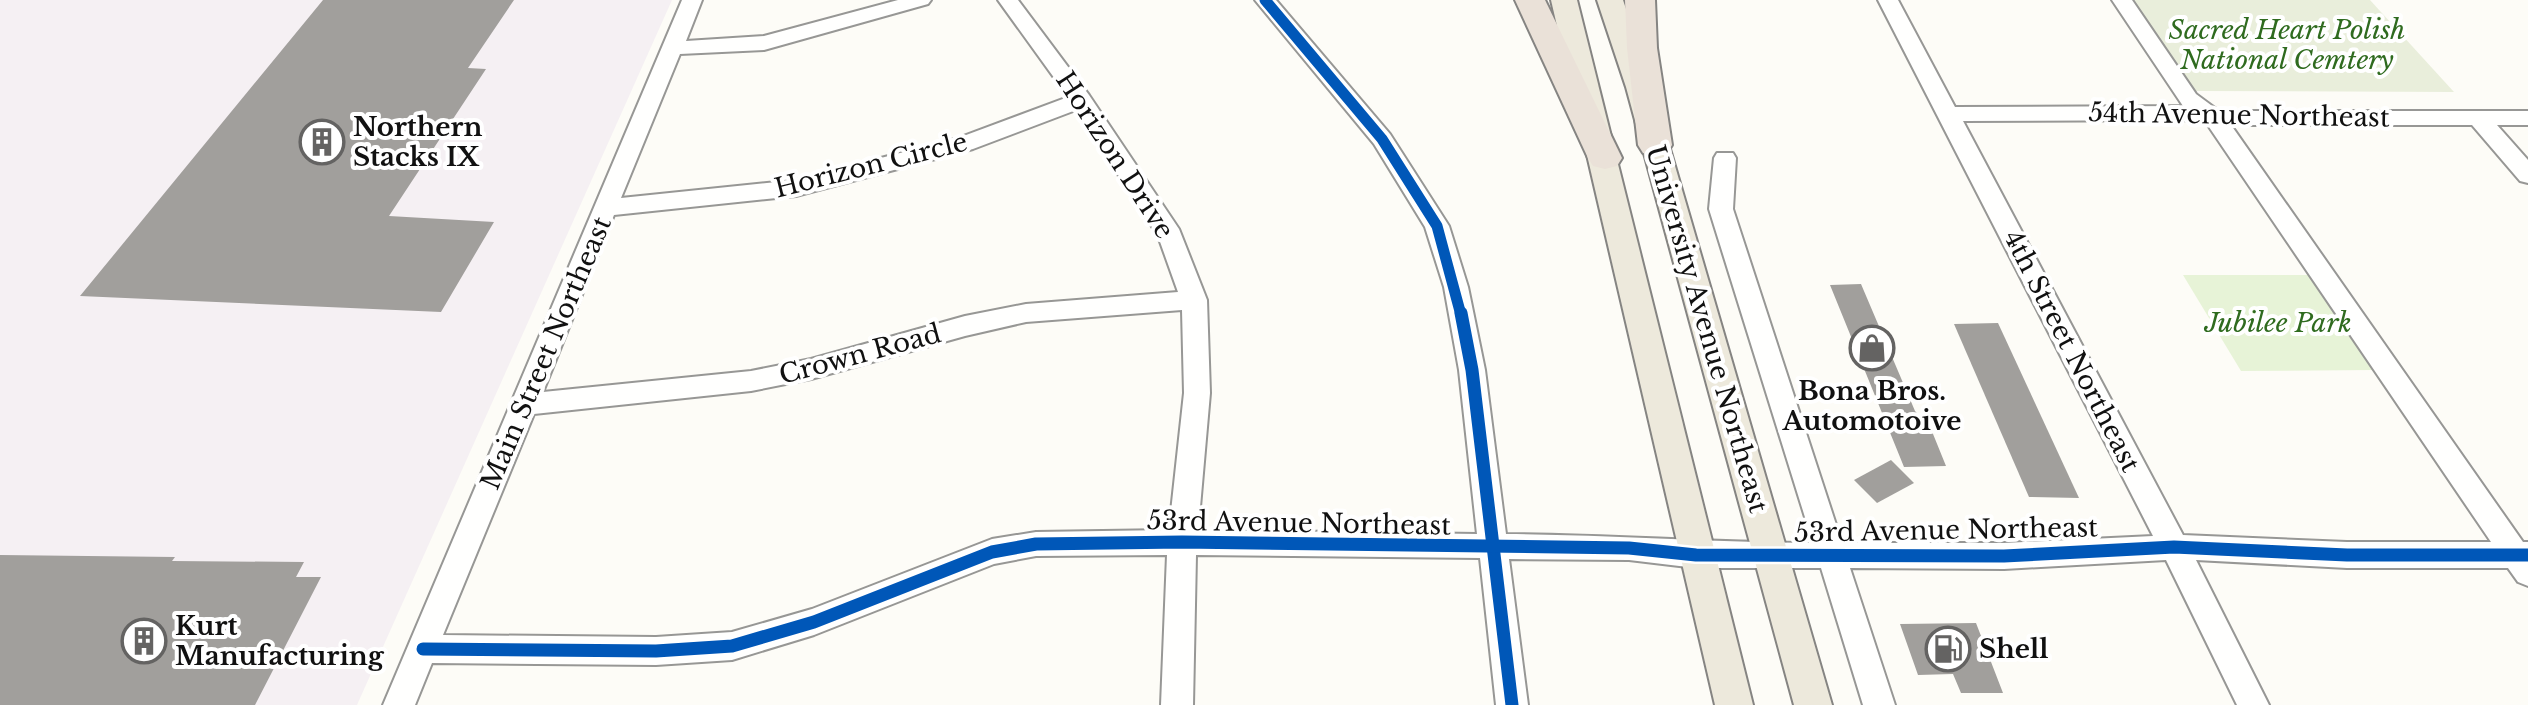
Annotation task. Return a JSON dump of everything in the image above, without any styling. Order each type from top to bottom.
[{"type":"highway","points":[[1530,0],[1605,158]]},
{"type":"highway","points":[[1640,0],[1640,32],[1655,145]]},
{"type":"main road","name":"University Avenue Northeast","points":[[1564,0],[1605,158],[1696,555],[1734,705]]},
{"type":"main road","name":"University Avenue Northeast","points":[[1610,0],[1655,145],[1813,705]]},
{"type":"street","name":"Main Street Northeast","points":[[399,705],[692,0]]},
{"type":"street","points":[[672,48],[764,43],[921,0]]},
{"type":"street","name":"Horizon Drive","points":[[1008,0],[1081,100],[1170,235],[1194,300],[1197,393],[1182,542],[1177,705]]},
{"type":"street","points":[[1265,0],[1382,139],[1437,226],[1456,287],[1472,370],[1512,705]]},
{"type":"street","name":"4th Street Northeast","points":[[1888,0],[2174,547],[2253,705]]},
{"type":"street","points":[[2122,0],[2188,99],[2214,118],[2524,561]]},
{"type":"street","name":"Horizon Circle","points":[[606,208],[796,188],[965,144],[1081,100]]},
{"type":"street","name":"54th Avenue Northeast","points":[[1949,114],[2185,113],[2214,118],[2528,118]]},
{"type":"street","points":[[2478,118],[2528,175]]},
{"type":"street","name":"University Avenue Northeast","points":[[1725,158],[1721,209],[1879,705]]},
{"type":"street","name":"Crown Road","points":[[525,404],[751,381],[811,369],[965,326],[1026,313],[1194,300]]},
{"type":"street","name":"53rd Avenue Northeast","points":[[423,649],[656,651],[732,646],[814,622],[992,552],[1036,544],[1182,542],[1629,548],[1696,555],[2004,556],[2174,547],[2524,561]]},
{"type":"shaded area","points":[[0,0],[672,0],[357,705],[0,705]]},
{"type":"green space","name":"Sacred Heart Polish National Cemtery","points":[[2132,0],[2370,0],[2454,92],[2195,91]]},
{"type":"green space","name":"Jubilee Park","points":[[2183,275],[2310,275],[2374,370],[2241,371]]},
{"type":"building","name":"Northern Stacks IX","points":[[323,0],[514,0],[468,68],[486,69],[389,216],[494,222],[441,312],[80,296]]},
{"type":"building","name":"Bona Bros. Automotoive","points":[[1861,284],[1915,411],[1931,429],[1946,466],[1904,467],[1830,285]]},
{"type":"building","points":[[1998,323],[2079,498],[2029,497],[1954,324]]},
{"type":"building","points":[[1891,460],[1914,483],[1877,503],[1854,480]]},
{"type":"building","name":"Kurt Manufacturing","points":[[0,555],[304,562],[296,577],[321,577],[255,705],[0,705]]},
{"type":"building","name":"Shell","points":[[1976,623],[2003,693],[1961,693],[1953,674],[1918,675],[1900,624]]},
{"type":"cycle path","points":[[1265,0],[1382,139],[1437,226],[1456,287],[1472,370],[1512,705]]},
{"type":"cycle path","points":[[423,649],[656,651],[732,646],[814,622],[992,552],[1036,544],[1182,542],[1629,548],[1696,555],[2004,556],[2174,547],[2347,555],[2528,555]]},
{"type":"place","name":"Northern Stacks IX","points":[[322,142]]},
{"type":"place","name":"Bona Bros. Automotoive","points":[[1872,348]]},
{"type":"place","name":"Kurt Manufacturing","points":[[144,641]]},
{"type":"place","name":"Shell","points":[[1948,649]]}]
